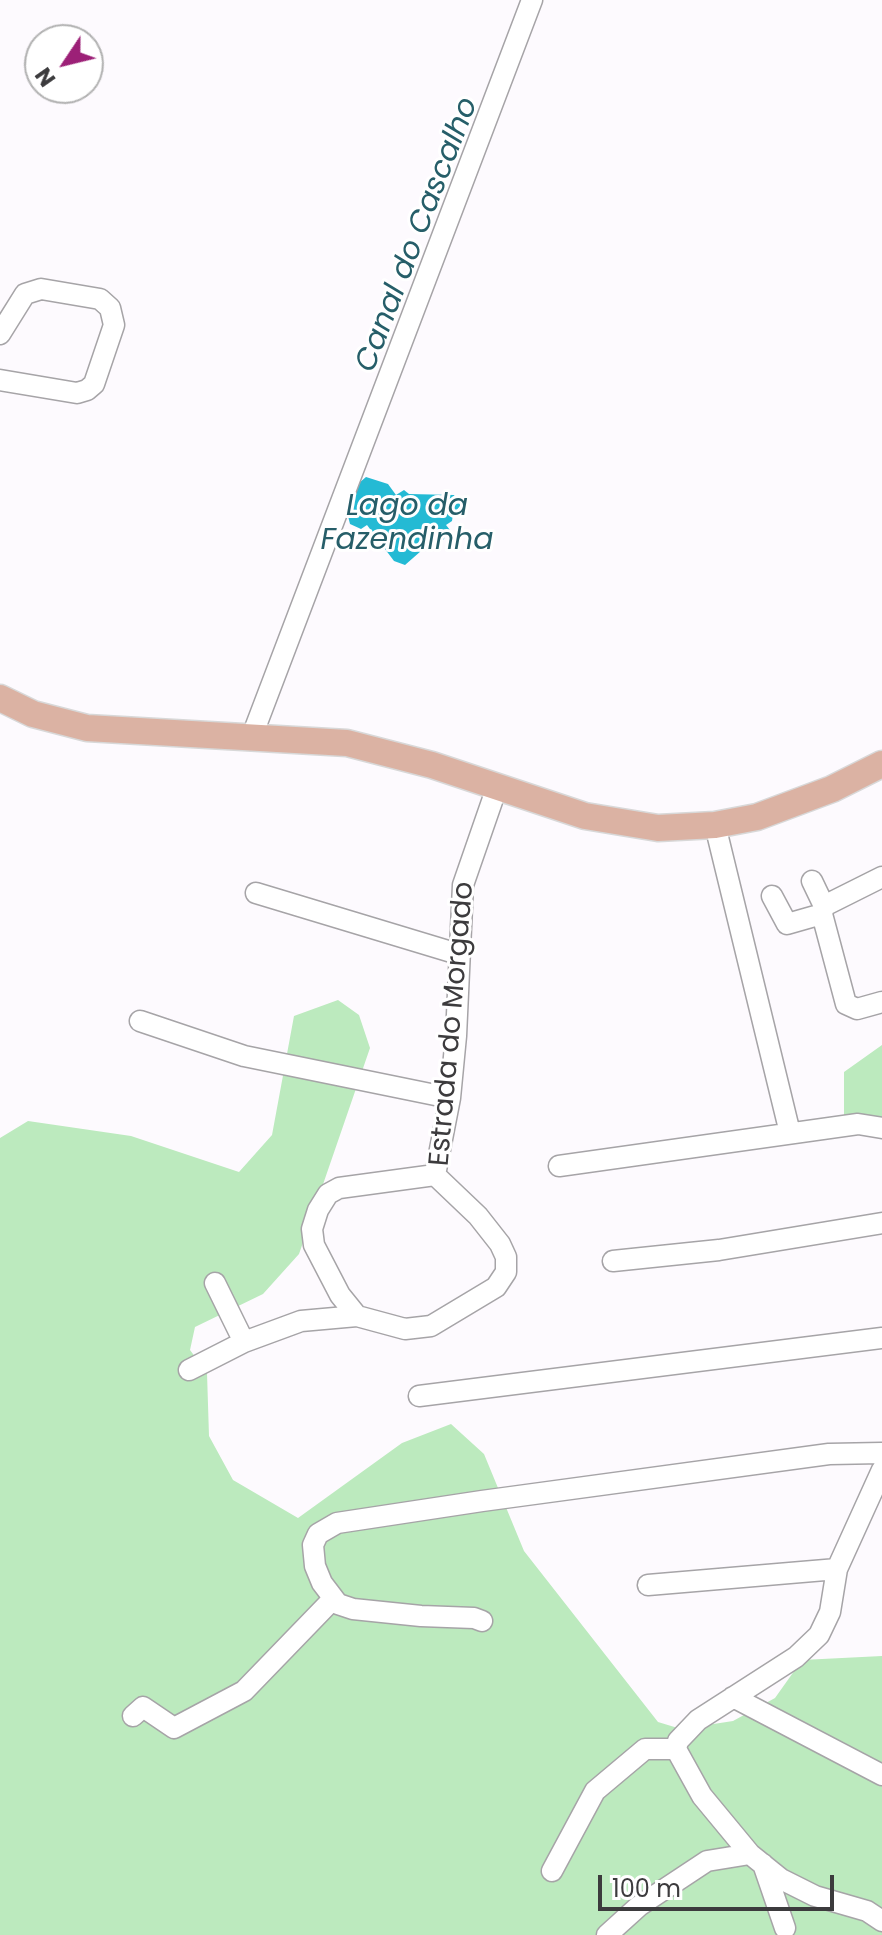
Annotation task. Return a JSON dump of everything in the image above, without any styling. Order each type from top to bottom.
[{"type":"main road","points":[[0,698],[33,714],[87,728],[347,743],[432,765],[585,816],[658,828],[722,824],[785,808],[882,764]]},
{"type":"street","points":[[252,736],[532,0]]},
{"type":"street","points":[[0,334],[25,294],[41,289],[100,299],[110,308],[114,325],[94,384],[87,390],[77,393],[0,380]]},
{"type":"street","name":"Estrada do Morgado","points":[[357,1316],[405,1329],[419,1329],[445,1319],[496,1287],[506,1272],[506,1257],[500,1244],[478,1216],[435,1175],[450,1098],[456,1036],[463,885],[497,787]]},
{"type":"street","points":[[722,824],[797,1132]]},
{"type":"street","points":[[772,896],[787,924],[823,910],[882,877]]},
{"type":"street","points":[[812,881],[823,910],[846,1004],[857,1009],[882,1002]]},
{"type":"street","points":[[256,893],[458,954]]},
{"type":"street","points":[[140,1021],[244,1056],[450,1098]]},
{"type":"street","points":[[559,1166],[858,1124],[882,1128]]},
{"type":"street","points":[[357,1316],[340,1295],[314,1245],[312,1229],[318,1210],[328,1194],[339,1188],[435,1175]]},
{"type":"street","points":[[613,1261],[719,1250],[882,1223]]},
{"type":"street","points":[[215,1283],[244,1342]]},
{"type":"street","points":[[189,1370],[244,1342],[301,1321],[357,1316]]},
{"type":"street","points":[[419,1396],[882,1338]]},
{"type":"street","points":[[482,1621],[353,1609],[338,1604],[322,1583],[315,1566],[313,1545],[318,1534],[337,1523],[829,1454],[882,1453]]},
{"type":"street","points":[[882,1470],[837,1569],[830,1612],[819,1635],[796,1657],[685,1732],[676,1749],[702,1796],[756,1859],[781,1879],[815,1896],[867,1911],[882,1921]]},
{"type":"street","points":[[648,1585],[837,1569]]},
{"type":"street","points":[[133,1716],[143,1707],[174,1728],[244,1691],[333,1599]]},
{"type":"street","points":[[733,1697],[882,1775]]},
{"type":"street","points":[[552,1871],[595,1791],[645,1749],[676,1749]]},
{"type":"street","points":[[756,1859],[785,1928]]},
{"type":"street","points":[[607,1935],[639,1906],[707,1861],[756,1859]]},
{"type":"green space","points":[[338,1000],[359,1015],[370,1048],[299,1254],[263,1294],[195,1327],[190,1350],[207,1373],[209,1436],[233,1480],[298,1518],[402,1443],[451,1424],[484,1454],[524,1551],[658,1722],[681,1729],[733,1721],[775,1698],[802,1660],[882,1656],[882,1935],[0,1935],[0,1138],[28,1121],[131,1136],[239,1172],[272,1135],[294,1016]]},
{"type":"green space","points":[[882,1045],[882,1127],[844,1115],[844,1072]]},
{"type":"water","name":"Lago da Fazendinha","points":[[366,477],[388,484],[396,495],[404,490],[409,494],[454,495],[461,505],[446,525],[450,530],[441,543],[421,551],[405,565],[394,561],[367,525],[361,529],[350,524],[346,508],[352,489]]},
{"type":"water label","name":"Canal do Cascalho","points":[[418,235]]}]
